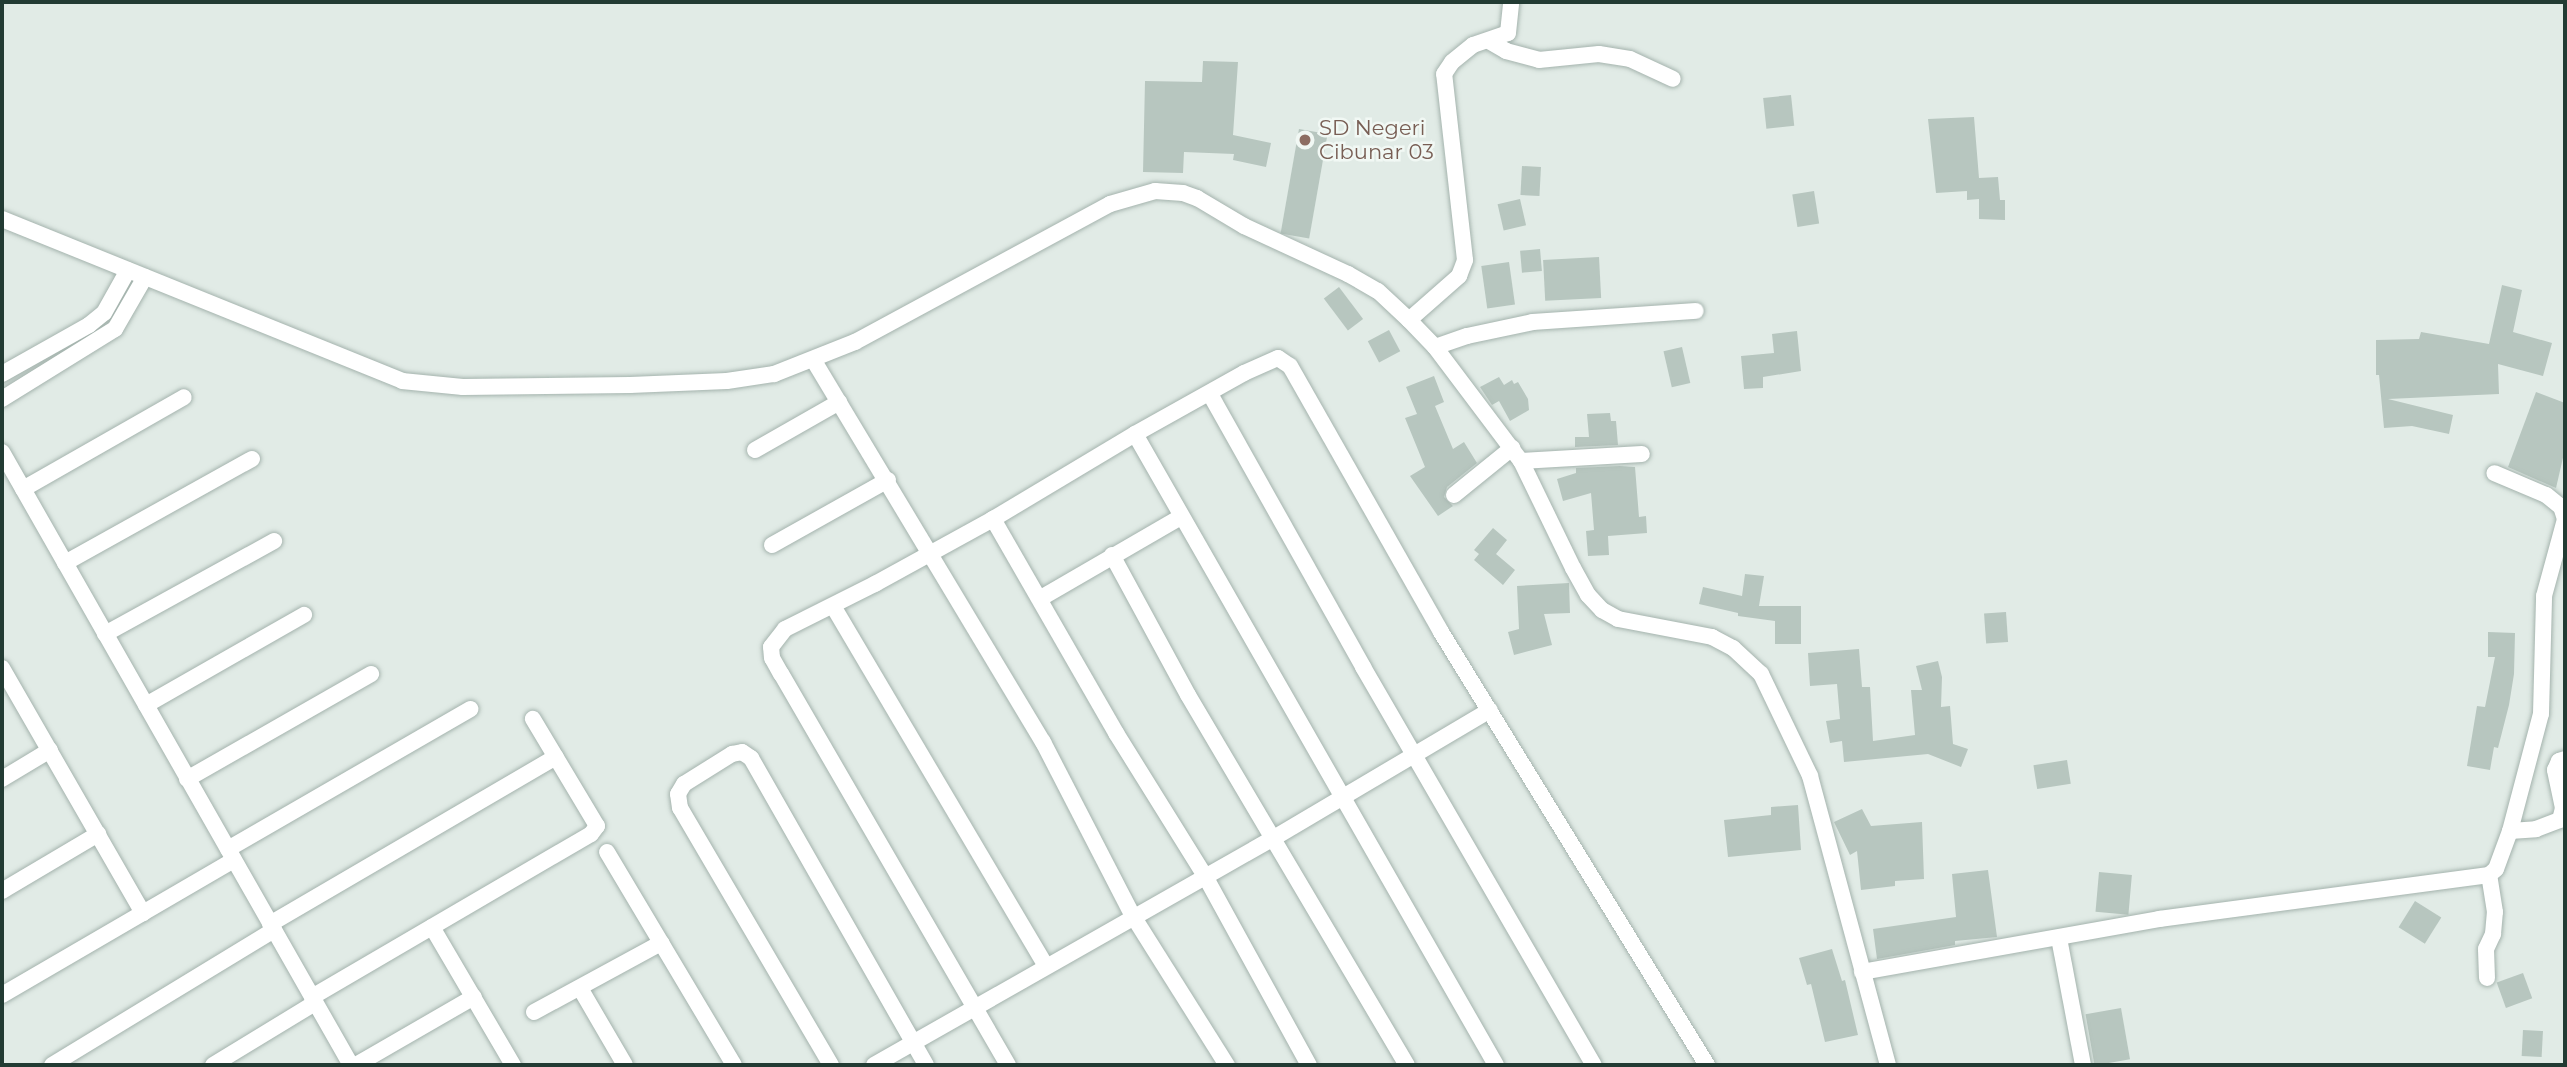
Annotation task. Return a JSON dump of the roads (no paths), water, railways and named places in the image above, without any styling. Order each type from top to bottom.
[{"type":"street","points":[[1409,320],[1464,269],[1444,74],[1464,51],[1509,32],[1511,2]]},
{"type":"street","points":[[1489,41],[1506,51],[1539,60],[1599,54],[1630,59],[1673,79]]},
{"type":"street","points":[[2,219],[374,372],[434,386],[727,382],[774,374],[814,361],[1061,233],[1111,204],[1155,191],[1183,193],[1197,198],[1244,226],[1326,262],[1378,291],[1409,320],[1435,347],[1517,454],[1578,577],[1588,595],[1602,610],[1618,618],[1712,638],[1733,648],[1761,674],[1810,776],[1888,1065]]},
{"type":"street","points":[[2,374],[89,325],[104,313],[128,270]]},
{"type":"street","points":[[2,399],[115,329],[145,277]]},
{"type":"street","points":[[1435,347],[1467,336],[1533,322],[1696,311]]},
{"type":"street","points":[[1008,1065],[772,658],[771,647],[785,629],[833,606],[993,519],[1135,434],[1265,362],[1278,358],[1286,360],[1387,541],[1707,1065]]},
{"type":"street","points":[[814,361],[888,480],[928,553],[1043,742],[1133,916],[1227,1065]]},
{"type":"street","points":[[1210,394],[1413,754],[1594,1065]]},
{"type":"street","points":[[23,489],[184,397]]},
{"type":"street","points":[[755,450],[839,402]]},
{"type":"street","points":[[1135,434],[1496,1065]]},
{"type":"street","points":[[2,452],[351,1065]]},
{"type":"street","points":[[1454,495],[1517,454],[1642,454]]},
{"type":"street","points":[[65,563],[252,459]]},
{"type":"street","points":[[1862,972],[2159,919],[2489,875],[2496,869],[2510,831],[2541,714],[2544,596],[2565,519],[2561,507],[2546,495],[2494,473]]},
{"type":"street","points":[[772,545],[888,480]]},
{"type":"street","points":[[1041,598],[1181,517]]},
{"type":"street","points":[[993,519],[1041,598],[1116,733],[1205,876],[1309,1065]]},
{"type":"street","points":[[105,634],[274,541]]},
{"type":"street","points":[[1112,555],[1272,839],[1407,1065]]},
{"type":"street","points":[[833,606],[1046,966]]},
{"type":"street","points":[[146,705],[304,615]]},
{"type":"street","points":[[2,668],[143,913]]},
{"type":"street","points":[[187,779],[371,674]]},
{"type":"street","points":[[2,995],[143,913],[231,854],[470,709]]},
{"type":"street","points":[[874,1065],[1272,839],[1343,794],[1490,710]]},
{"type":"street","points":[[213,1065],[432,927],[591,834],[597,827],[533,719]]},
{"type":"street","points":[[2,779],[50,751]]},
{"type":"street","points":[[831,1065],[680,808],[678,794],[684,784],[732,754],[742,752],[751,758],[926,1065]]},
{"type":"street","points":[[52,1065],[272,927],[556,757]]},
{"type":"street","points":[[2510,831],[2563,828],[2563,808],[2555,770],[2559,761],[2565,759]]},
{"type":"street","points":[[2,891],[98,834]]},
{"type":"street","points":[[607,852],[734,1065]]},
{"type":"street","points":[[2487,978],[2486,949],[2495,926],[2489,875]]},
{"type":"street","points":[[432,927],[513,1065]]},
{"type":"street","points":[[2059,938],[2083,1065]]},
{"type":"street","points":[[534,1012],[661,943]]},
{"type":"street","points":[[580,988],[625,1065]]},
{"type":"street","points":[[356,1065],[474,997]]},
{"type":"place","name":"SD Negeri Cibunar 03","points":[[1305,140]]}]
